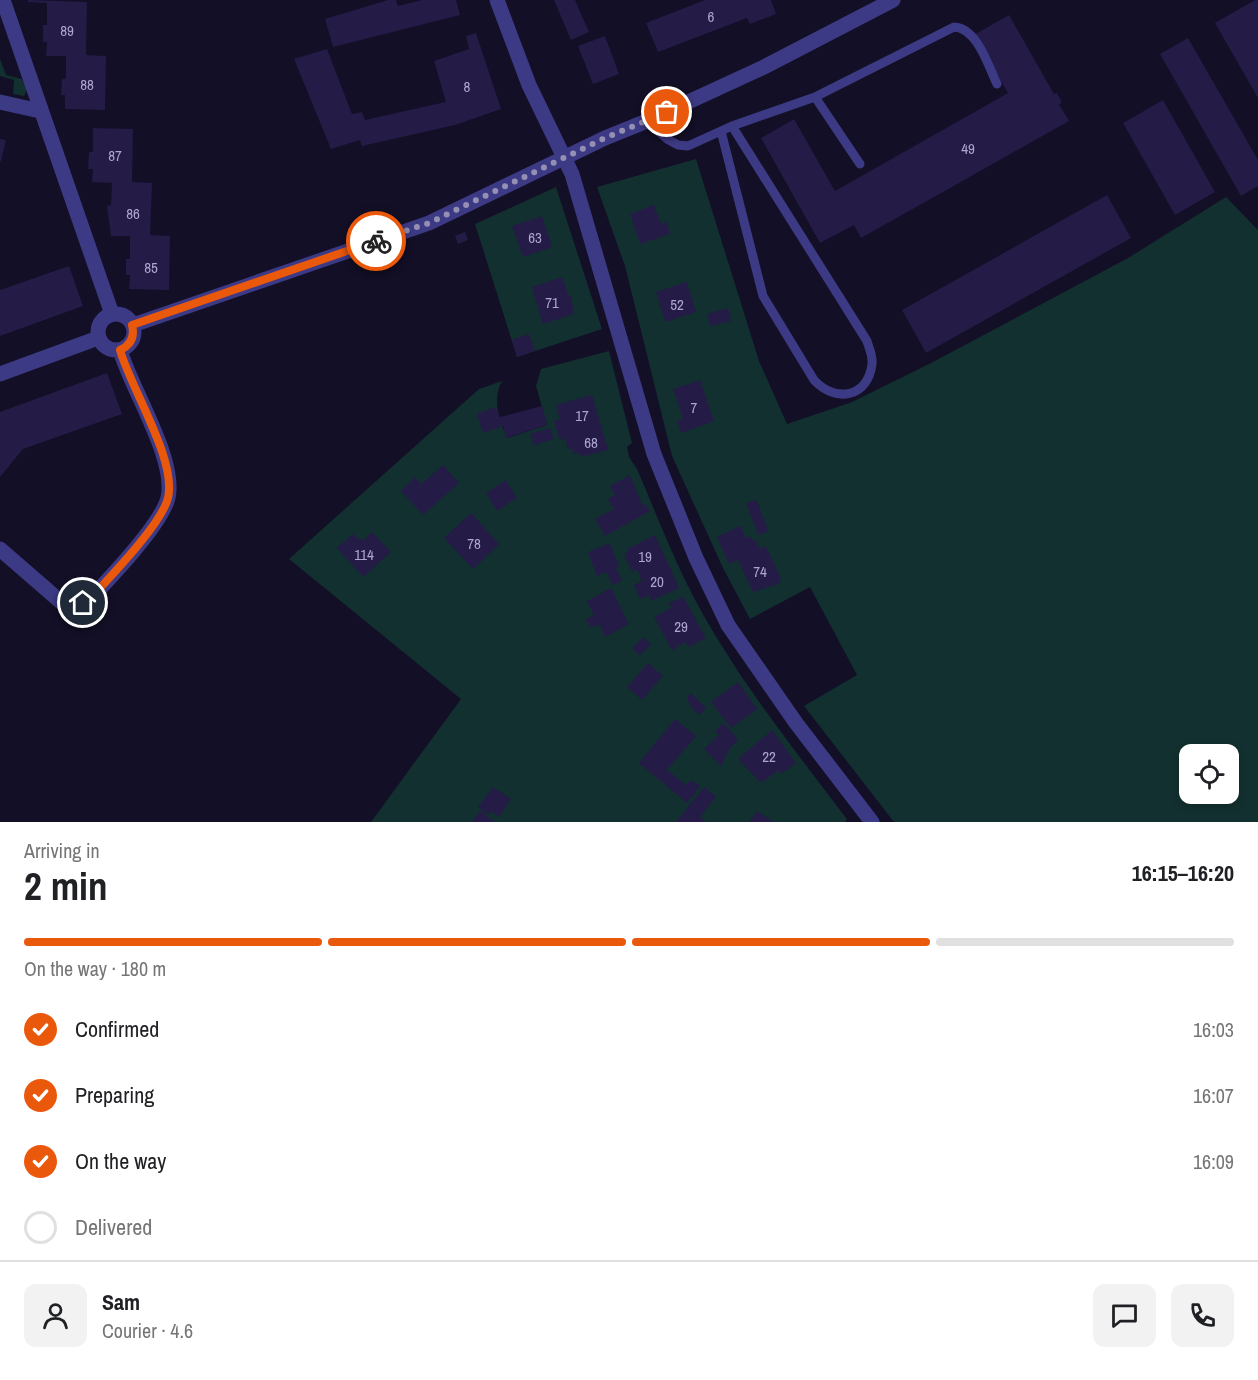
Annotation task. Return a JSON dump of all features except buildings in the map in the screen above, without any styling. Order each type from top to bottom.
[{"type":"street","points":[[3,0],[112,314]]},
{"type":"street","points":[[497,0],[530,85],[572,174],[620,330],[654,454],[696,558],[728,625],[865,819]]},
{"type":"street","points":[[132,325],[429,223],[764,67],[893,0]]},
{"type":"street","points":[[0,102],[40,111]]},
{"type":"street","points":[[112,314],[126,317],[132,325],[134,331],[130,343],[120,350],[105,347],[98,338],[98,326],[106,316],[112,314]]},
{"type":"street","points":[[0,375],[98,338]]},
{"type":"street","points":[[0,549],[61,602],[77,605],[89,600],[156,520],[168,499],[167,468],[120,350]]},
{"type":"lane","points":[[647,122],[678,145],[688,146],[732,126],[815,97],[954,27],[962,27],[973,38],[997,84]]},
{"type":"lane","points":[[815,97],[860,164]]},
{"type":"lane","points":[[721,131],[763,296],[814,380],[824,391],[833,395],[855,390],[868,377],[872,364],[867,341],[732,126]]},
{"type":"green space","points":[[0,59],[6,75],[22,79],[27,90],[24,96],[13,94],[14,80],[0,76]]},
{"type":"green space","points":[[696,159],[759,361],[787,424],[852,402],[931,363],[1128,258],[1226,197],[1258,230],[1258,822],[894,822],[804,706],[857,675],[810,587],[750,619],[723,568],[672,456],[625,266],[597,187]]},
{"type":"green space","points":[[556,187],[602,329],[517,357],[475,224]]},
{"type":"green space","points":[[609,351],[632,443],[627,447],[629,457],[637,469],[686,582],[740,675],[847,819],[845,822],[371,822],[461,699],[289,559],[479,389],[502,381],[497,402],[499,417],[507,438],[547,425],[536,386],[541,369]]},
{"type":"way so far","points":[[376,241],[429,223],[605,138],[667,112]]},
{"type":"route","points":[[83,603],[89,600],[126,557],[156,520],[168,499],[167,468],[120,350],[130,343],[133,337],[132,325],[376,241]]}]
